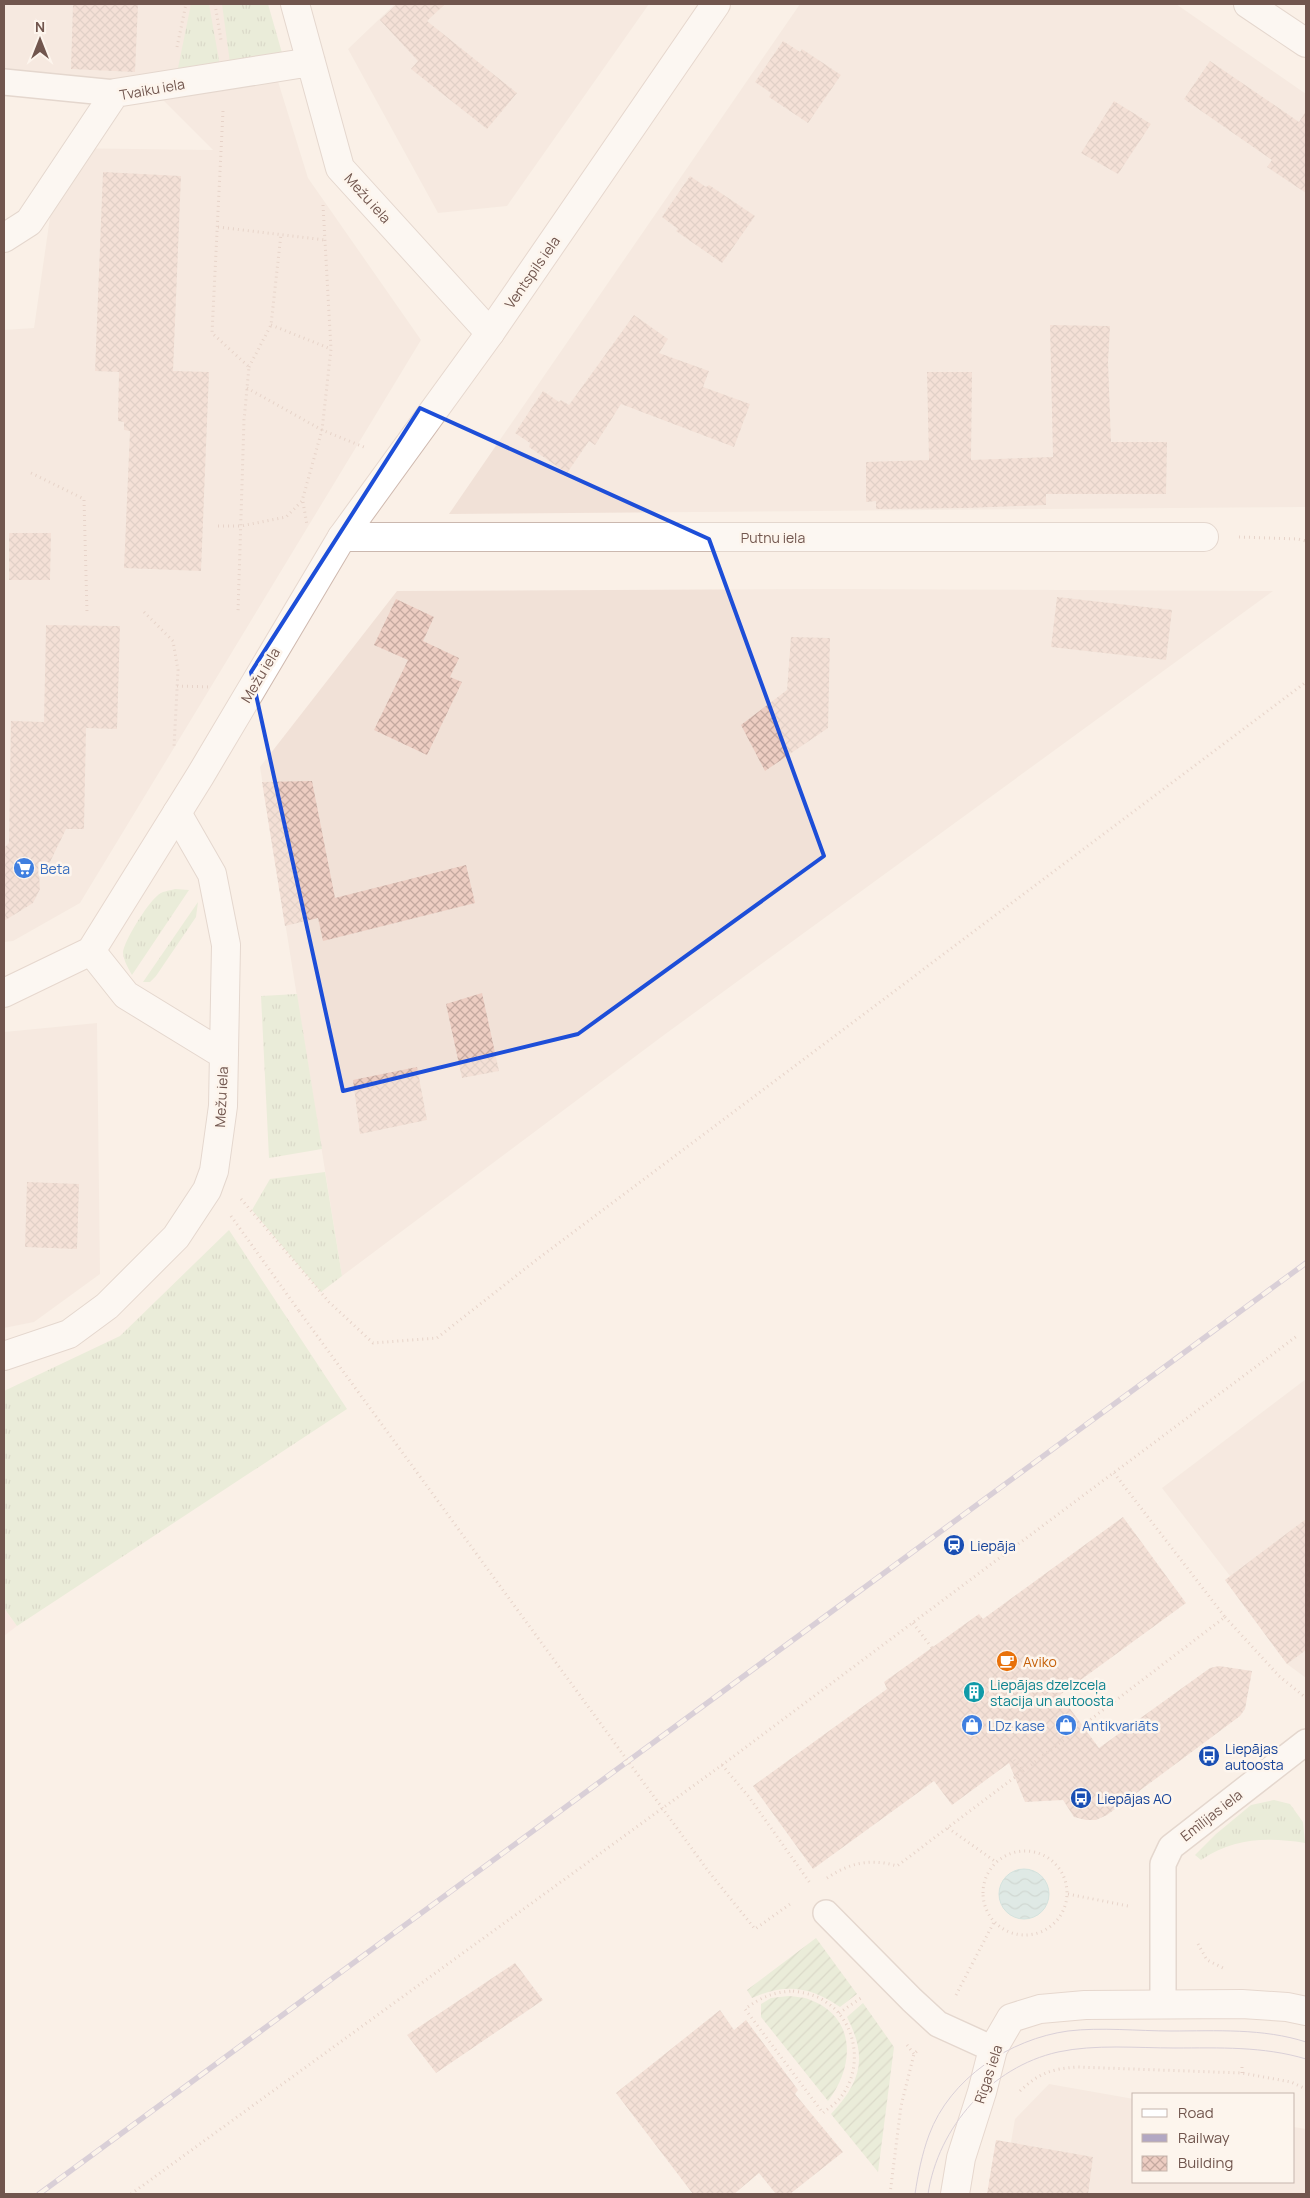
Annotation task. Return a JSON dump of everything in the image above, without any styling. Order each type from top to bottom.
[{"type":"street","name":"Mežu iela","points":[[295,4],[340,168],[490,333]]},
{"type":"street","name":"Ventspils iela","points":[[342,537],[490,333],[716,4]]},
{"type":"street","points":[[1248,4],[1306,43]]},
{"type":"street","name":"Tvaiku iela","points":[[4,238],[29,222],[115,93],[311,62]]},
{"type":"street","name":"Mežu iela","points":[[91,951],[136,881],[342,537]]},
{"type":"street","name":"Putnu iela","points":[[342,537],[1204,537]]},
{"type":"street","name":"Mežu iela","points":[[4,1356],[69,1334],[107,1306],[176,1238],[207,1190],[214,1171],[223,1106],[226,945],[212,874],[177,813]]},
{"type":"street","points":[[4,993],[91,951],[126,995],[224,1055]]},
{"type":"street","name":"Rīgas iela","points":[[955,2194],[960,2158],[982,2092],[993,2050],[1011,2018],[1040,2008],[1085,2005],[1242,2004],[1287,2007],[1306,2011]]},
{"type":"lane","points":[[4,82],[115,93]]},
{"type":"lane","name":"Emīlijas iela","points":[[1163,2004],[1163,1864],[1171,1847],[1306,1742]]},
{"type":"lane","points":[[826,1913],[938,2024],[993,2050]]},
{"type":"path","points":[[215,4],[224,62],[224,76],[212,333],[248,367]]},
{"type":"path","points":[[218,526],[241,526],[286,517],[302,501],[322,430],[331,349],[323,204]]},
{"type":"path","points":[[218,227],[326,240]]},
{"type":"path","points":[[238,612],[248,367],[271,324],[281,234]]},
{"type":"path","points":[[271,324],[331,349]]},
{"type":"path","points":[[247,388],[322,430],[397,461]]},
{"type":"path","points":[[30,473],[84,499],[87,613]]},
{"type":"path","points":[[1204,537],[1298,539],[1306,541]]},
{"type":"path","points":[[144,612],[173,641],[178,670],[174,750]]},
{"type":"path","points":[[214,1171],[252,1210],[329,1302],[373,1343],[437,1338],[535,1261],[1306,682]]},
{"type":"path","points":[[177,686],[220,687]]},
{"type":"path","points":[[238,1223],[311,1327],[721,1886],[755,1929],[786,1907]]},
{"type":"path","points":[[131,2194],[722,1765],[1297,1336]]},
{"type":"path","points":[[1114,1473],[1225,1617],[1279,1676],[1306,1698]]},
{"type":"path","points":[[820,1883],[846,1867],[857,1864],[874,1861],[897,1866],[1225,1617]]},
{"type":"path","points":[[913,1623],[932,1648]]},
{"type":"path","points":[[1014,1760],[1023,1771]]},
{"type":"path","points":[[722,1765],[749,1797],[813,1888]]},
{"type":"path","points":[[948,1828],[996,1862]]},
{"type":"path","points":[[1026,1850],[1043,1854],[1056,1864],[1065,1878],[1068,1894],[1064,1910],[1054,1923],[1040,1932],[1024,1935],[1008,1931],[994,1922],[986,1908],[983,1891],[987,1876],[996,1862],[1010,1853],[1026,1850]]},
{"type":"path","points":[[1068,1894],[1134,1908]]},
{"type":"path","points":[[1196,1939],[1207,1960],[1232,1970]]},
{"type":"path","points":[[794,1991],[810,1994],[826,2002],[840,2013],[851,2033],[853,2041],[855,2056],[852,2078],[840,2098],[822,2113],[745,2008],[759,1998],[776,1992],[794,1991]]},
{"type":"path","points":[[840,2013],[867,1994]]},
{"type":"path","points":[[1242,2065],[1242,2073]]},
{"type":"path","points":[[1015,2096],[1033,2079],[1055,2069],[1077,2067],[1242,2073],[1290,2082],[1306,2089]]},
{"type":"path","points":[[890,2194],[893,2176]]},
{"type":"highlighted area","points":[[420,408],[709,539],[824,856],[578,1034],[343,1091],[251,672]]},
{"type":"shaded area","points":[[4,4],[254,4],[308,178],[421,340],[80,903],[13,941],[4,942],[4,330],[34,328],[60,148],[213,150],[162,99],[4,96]]},
{"type":"shaded area","points":[[395,4],[649,4],[507,206],[438,213],[348,49]]},
{"type":"shaded area","points":[[800,4],[1176,4],[1306,94],[1306,507],[449,514]]},
{"type":"shaded area","points":[[831,589],[1273,591],[664,1035],[342,1276],[260,767],[397,591]]},
{"type":"shaded area","points":[[97,1023],[100,1274],[34,1322],[4,1328],[4,1032]]},
{"type":"shaded area","points":[[1306,1379],[1306,1678],[1287,1664],[1225,1580],[1230,1576],[1162,1488]]},
{"type":"shaded area","points":[[4,1608],[17,1626],[4,1636]]},
{"type":"shaded area","points":[[1049,2084],[1132,2099],[1132,2183],[1295,2183],[1295,2127],[1306,2129],[1306,2194],[1002,2194],[1015,2119]]},
{"type":"green space","points":[[191,4],[209,4],[220,66],[177,73]]},
{"type":"green space","points":[[222,4],[268,4],[282,53],[230,63]]},
{"type":"green space","points":[[175,889],[189,890],[132,975],[125,962],[123,953],[127,940],[153,900],[165,891]]},
{"type":"green space","points":[[198,902],[196,917],[156,976],[150,982],[143,982]]},
{"type":"green space","points":[[297,994],[322,1149],[269,1158],[261,996]]},
{"type":"green space","points":[[325,1172],[342,1276],[321,1292],[252,1210],[270,1179]]},
{"type":"green space","points":[[229,1230],[347,1409],[17,1626],[4,1608],[4,1391],[120,1336]]},
{"type":"green space","points":[[1274,1800],[1290,1804],[1303,1822],[1305,1843],[1277,1840],[1251,1841],[1226,1847],[1201,1860],[1195,1855],[1216,1834],[1251,1805]]},
{"type":"green space","points":[[816,1938],[857,1994],[840,2007],[818,1995],[797,1989],[775,1990],[752,1998],[747,1990]]},
{"type":"green space","points":[[789,1996],[806,1998],[824,2007],[836,2017],[843,2030],[846,2043],[846,2058],[843,2073],[828,2101],[761,2017],[761,2004],[771,1998]]},
{"type":"green space","points":[[863,2003],[894,2047],[878,2172],[831,2114],[855,2080],[858,2069],[858,2045],[847,2017]]},
{"type":"water","points":[[1019,1869],[1029,1869],[1042,1876],[1049,1889],[1049,1899],[1042,1912],[1029,1919],[1019,1919],[1010,1915],[1003,1908],[999,1899],[999,1889],[1003,1880],[1010,1873]]},
{"type":"building","points":[[73,4],[138,4],[135,72],[71,69]]},
{"type":"building","points":[[397,4],[445,4],[427,21],[517,93],[487,129],[411,69],[418,61],[380,20]]},
{"type":"building","points":[[783,41],[800,52],[802,49],[841,75],[808,123],[769,97],[771,93],[755,82]]},
{"type":"building","points":[[1210,61],[1299,122],[1306,111],[1306,193],[1267,167],[1272,160],[1184,99]]},
{"type":"building","points":[[1114,101],[1151,124],[1118,174],[1081,153]]},
{"type":"building","points":[[103,172],[181,176],[173,371],[209,372],[201,571],[124,568],[130,431],[124,430],[124,422],[118,421],[119,372],[95,371]]},
{"type":"building","points":[[690,176],[706,187],[709,185],[755,216],[722,263],[676,231],[678,229],[662,217]]},
{"type":"building","points":[[634,315],[668,339],[659,353],[709,371],[703,387],[750,404],[734,447],[621,404],[595,445],[589,441],[567,473],[529,447],[530,443],[515,433],[543,391],[559,402],[561,400],[569,405]]},
{"type":"building","points":[[1050,325],[1110,326],[1108,362],[1111,442],[1167,442],[1166,494],[1046,494],[1046,505],[966,508],[876,509],[876,501],[866,502],[866,462],[929,460],[927,372],[972,372],[971,460],[1053,457]]},
{"type":"building","points":[[9,533],[51,533],[50,580],[9,580]]},
{"type":"building","points":[[1057,597],[1172,610],[1166,660],[1051,647]]},
{"type":"building","points":[[396,599],[434,617],[423,641],[459,658],[450,677],[462,682],[427,755],[374,730],[408,660],[374,645]]},
{"type":"building","points":[[46,625],[120,626],[117,729],[86,728],[84,829],[66,829],[50,862],[39,874],[40,889],[33,903],[4,921],[4,848],[9,843],[11,721],[44,722]]},
{"type":"building","points":[[791,637],[830,638],[828,728],[765,771],[741,725],[787,690]]},
{"type":"building","points":[[312,781],[335,898],[466,865],[475,903],[323,941],[318,918],[285,926],[262,782]]},
{"type":"building","points":[[482,993],[499,1071],[462,1078],[446,1004]]},
{"type":"building","points":[[417,1067],[427,1120],[360,1134],[353,1080]]},
{"type":"building","points":[[27,1182],[79,1184],[77,1249],[25,1247]]},
{"type":"building","name":"Liepājas dzelzceļa stacija un autoosta","points":[[1123,1517],[1186,1603],[1060,1695],[1099,1748],[1210,1668],[1219,1666],[1252,1671],[1245,1709],[1240,1716],[1107,1815],[1096,1820],[1074,1817],[1063,1800],[1025,1802],[1009,1763],[952,1805],[934,1781],[813,1869],[753,1786],[887,1689],[884,1682],[979,1614],[983,1619]]},
{"type":"building","points":[[1306,1519],[1306,1650],[1287,1664],[1225,1580]]},
{"type":"building","points":[[515,1963],[543,2000],[436,2073],[407,2035]]},
{"type":"building","points":[[720,2010],[734,2030],[746,2020],[798,2090],[795,2094],[843,2152],[790,2194],[776,2194],[759,2173],[734,2194],[693,2194],[616,2093]]},
{"type":"building","points":[[996,2140],[1093,2157],[1088,2194],[987,2194]]},
{"type":"tram line","points":[[915,2194],[920,2164],[929,2135],[939,2114],[951,2096],[967,2079],[985,2065],[1004,2052],[1025,2043],[1046,2035],[1068,2031],[1106,2029],[1256,2032],[1306,2042]]},
{"type":"tram line","points":[[928,2194],[934,2169],[943,2146],[956,2124],[990,2086],[1011,2071],[1034,2060],[1058,2052],[1116,2047],[1257,2050],[1306,2059]]},
{"type":"railway","points":[[39,2194],[1306,1263]]},
{"type":"place","name":"Beta","points":[[24,868]]},
{"type":"place","name":"Liepāja","points":[[954,1545]]},
{"type":"place","name":"Aviko","points":[[1007,1661]]},
{"type":"place","name":"Liepājas dzelzceļa stacija un autoosta","points":[[974,1692]]},
{"type":"place","name":"LDz kase","points":[[972,1725]]},
{"type":"place","name":"Antikvariāts","points":[[1066,1725]]},
{"type":"place","name":"Liepājas autoosta","points":[[1209,1756]]},
{"type":"place","name":"Liepājas AO","points":[[1081,1798]]}]
